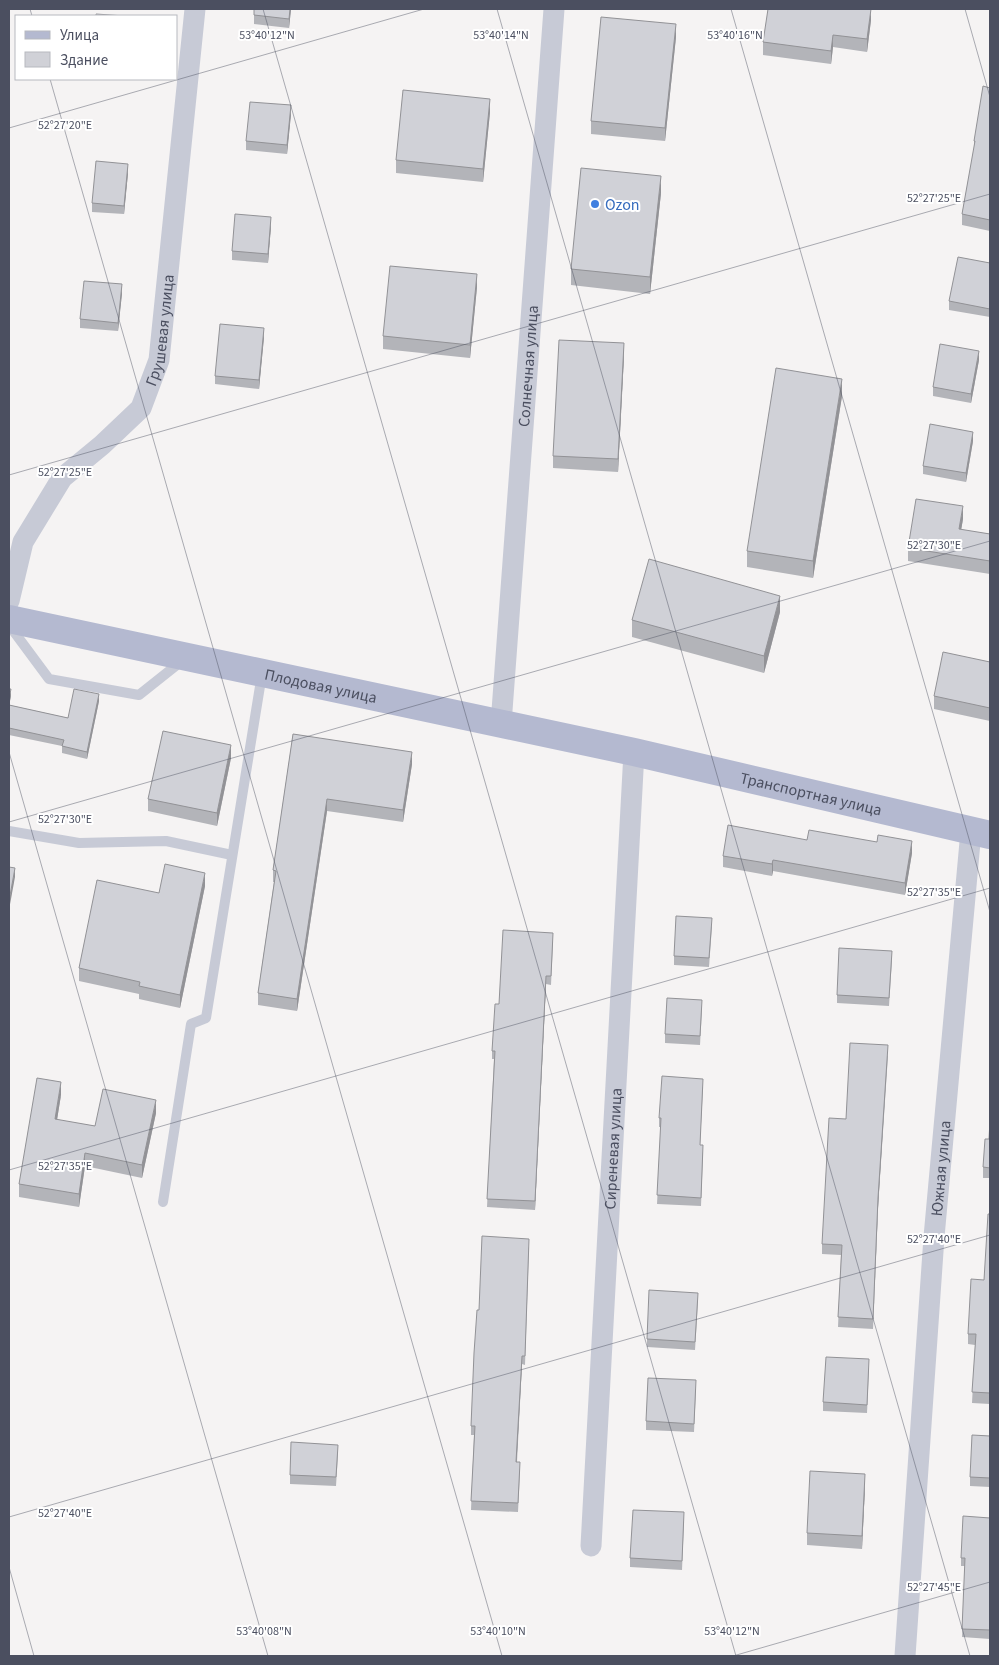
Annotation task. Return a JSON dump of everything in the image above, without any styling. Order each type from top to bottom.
[{"type":"main road","name":"Плодовая улица","points":[[9,619],[634,752]]},
{"type":"main road","name":"Транспортная улица","points":[[634,752],[981,833]]},
{"type":"street","name":"Грушевая улица","points":[[9,601],[23,542],[62,478],[102,445],[141,408],[159,360],[195,9]]},
{"type":"street","name":"Солнечная улица","points":[[501,724],[554,9]]},
{"type":"street","name":"Сиреневая улица","points":[[591,1546],[634,752]]},
{"type":"street","name":"Южная улица","points":[[905,1656],[934,1237],[981,833]]},
{"type":"lane","points":[[9,624],[49,680],[139,696],[188,657]]},
{"type":"lane","points":[[163,1202],[191,1024],[206,1018],[262,673]]},
{"type":"lane","points":[[9,831],[79,843],[166,841],[232,855]]},
{"type":"building","points":[[254,9],[290,9],[289,19],[254,15]]},
{"type":"building","points":[[768,9],[871,9],[867,39],[833,35],[831,51],[763,42]]},
{"type":"building","points":[[601,17],[676,24],[665,128],[591,121]]},
{"type":"building","points":[[983,86],[990,88],[990,220],[962,214]]},
{"type":"building","points":[[403,90],[490,99],[483,169],[396,160]]},
{"type":"building","points":[[250,102],[291,105],[287,145],[246,141]]},
{"type":"building","points":[[96,161],[128,164],[124,206],[92,203]]},
{"type":"building","points":[[581,168],[661,176],[650,277],[571,269]]},
{"type":"building","points":[[235,214],[271,217],[268,254],[232,251]]},
{"type":"building","points":[[958,257],[990,263],[990,309],[949,301]]},
{"type":"building","points":[[390,266],[477,274],[470,345],[383,336]]},
{"type":"building","points":[[84,281],[122,284],[118,323],[80,319]]},
{"type":"building","points":[[220,324],[264,328],[259,380],[215,376]]},
{"type":"building","points":[[559,340],[624,343],[618,459],[553,456]]},
{"type":"building","points":[[940,344],[979,351],[971,394],[933,387]]},
{"type":"building","points":[[776,368],[842,379],[813,561],[747,551]]},
{"type":"building","points":[[930,424],[973,432],[966,473],[923,466]]},
{"type":"building","points":[[916,499],[963,506],[959,529],[990,534],[990,561],[908,548]]},
{"type":"building","points":[[649,559],[780,596],[764,656],[632,620]]},
{"type":"building","points":[[943,652],[990,662],[990,708],[934,696]]},
{"type":"building","points":[[74,689],[99,694],[87,752],[62,746],[64,740],[9,728],[9,705],[68,718]]},
{"type":"building","points":[[163,731],[231,745],[217,813],[148,799]]},
{"type":"building","points":[[293,734],[412,752],[403,810],[327,799],[297,999],[258,993],[276,871],[273,870]]},
{"type":"building","points":[[728,825],[807,840],[809,830],[877,842],[878,835],[912,841],[905,883],[773,860],[772,864],[723,856]]},
{"type":"building","points":[[165,864],[205,873],[180,995],[139,986],[140,982],[79,968],[97,880],[159,893]]},
{"type":"building","points":[[9,867],[15,868],[9,901]]},
{"type":"building","points":[[676,916],[712,918],[709,958],[674,956]]},
{"type":"building","points":[[503,930],[553,933],[551,976],[546,976],[535,1201],[487,1199],[495,1051],[492,1051],[495,1004],[499,1004]]},
{"type":"building","points":[[839,948],[892,951],[889,998],[837,995]]},
{"type":"building","points":[[667,998],[702,1000],[700,1036],[665,1034]]},
{"type":"building","points":[[850,1043],[888,1045],[878,1198],[873,1319],[838,1317],[842,1245],[822,1244],[829,1118],[846,1119]]},
{"type":"building","points":[[662,1076],[703,1079],[700,1145],[703,1145],[701,1198],[657,1195]]},
{"type":"building","points":[[37,1078],[61,1082],[55,1119],[95,1126],[103,1089],[156,1100],[142,1165],[85,1153],[79,1194],[19,1184]]},
{"type":"building","points":[[990,1120],[990,1168],[983,1167],[985,1139],[989,1139]]},
{"type":"building","points":[[988,1214],[990,1214],[990,1393],[972,1392],[976,1334],[968,1334],[971,1279],[984,1280]]},
{"type":"building","points":[[482,1236],[529,1239],[525,1356],[522,1356],[516,1462],[520,1462],[518,1503],[471,1501],[475,1426],[471,1426],[474,1353],[477,1310],[479,1310]]},
{"type":"building","points":[[649,1290],[698,1293],[695,1342],[647,1339]]},
{"type":"building","points":[[826,1357],[869,1359],[867,1405],[823,1402]]},
{"type":"building","points":[[648,1378],[696,1380],[694,1424],[646,1421]]},
{"type":"building","points":[[972,1435],[990,1436],[990,1478],[970,1477]]},
{"type":"building","points":[[291,1442],[338,1445],[336,1477],[290,1475]]},
{"type":"building","points":[[810,1471],[865,1474],[862,1536],[807,1533]]},
{"type":"building","points":[[633,1510],[684,1512],[682,1561],[630,1558]]},
{"type":"building","points":[[963,1516],[990,1518],[990,1630],[962,1629],[965,1558],[961,1558]]},
{"type":"place","name":"Ozon","points":[[595,204]]}]
